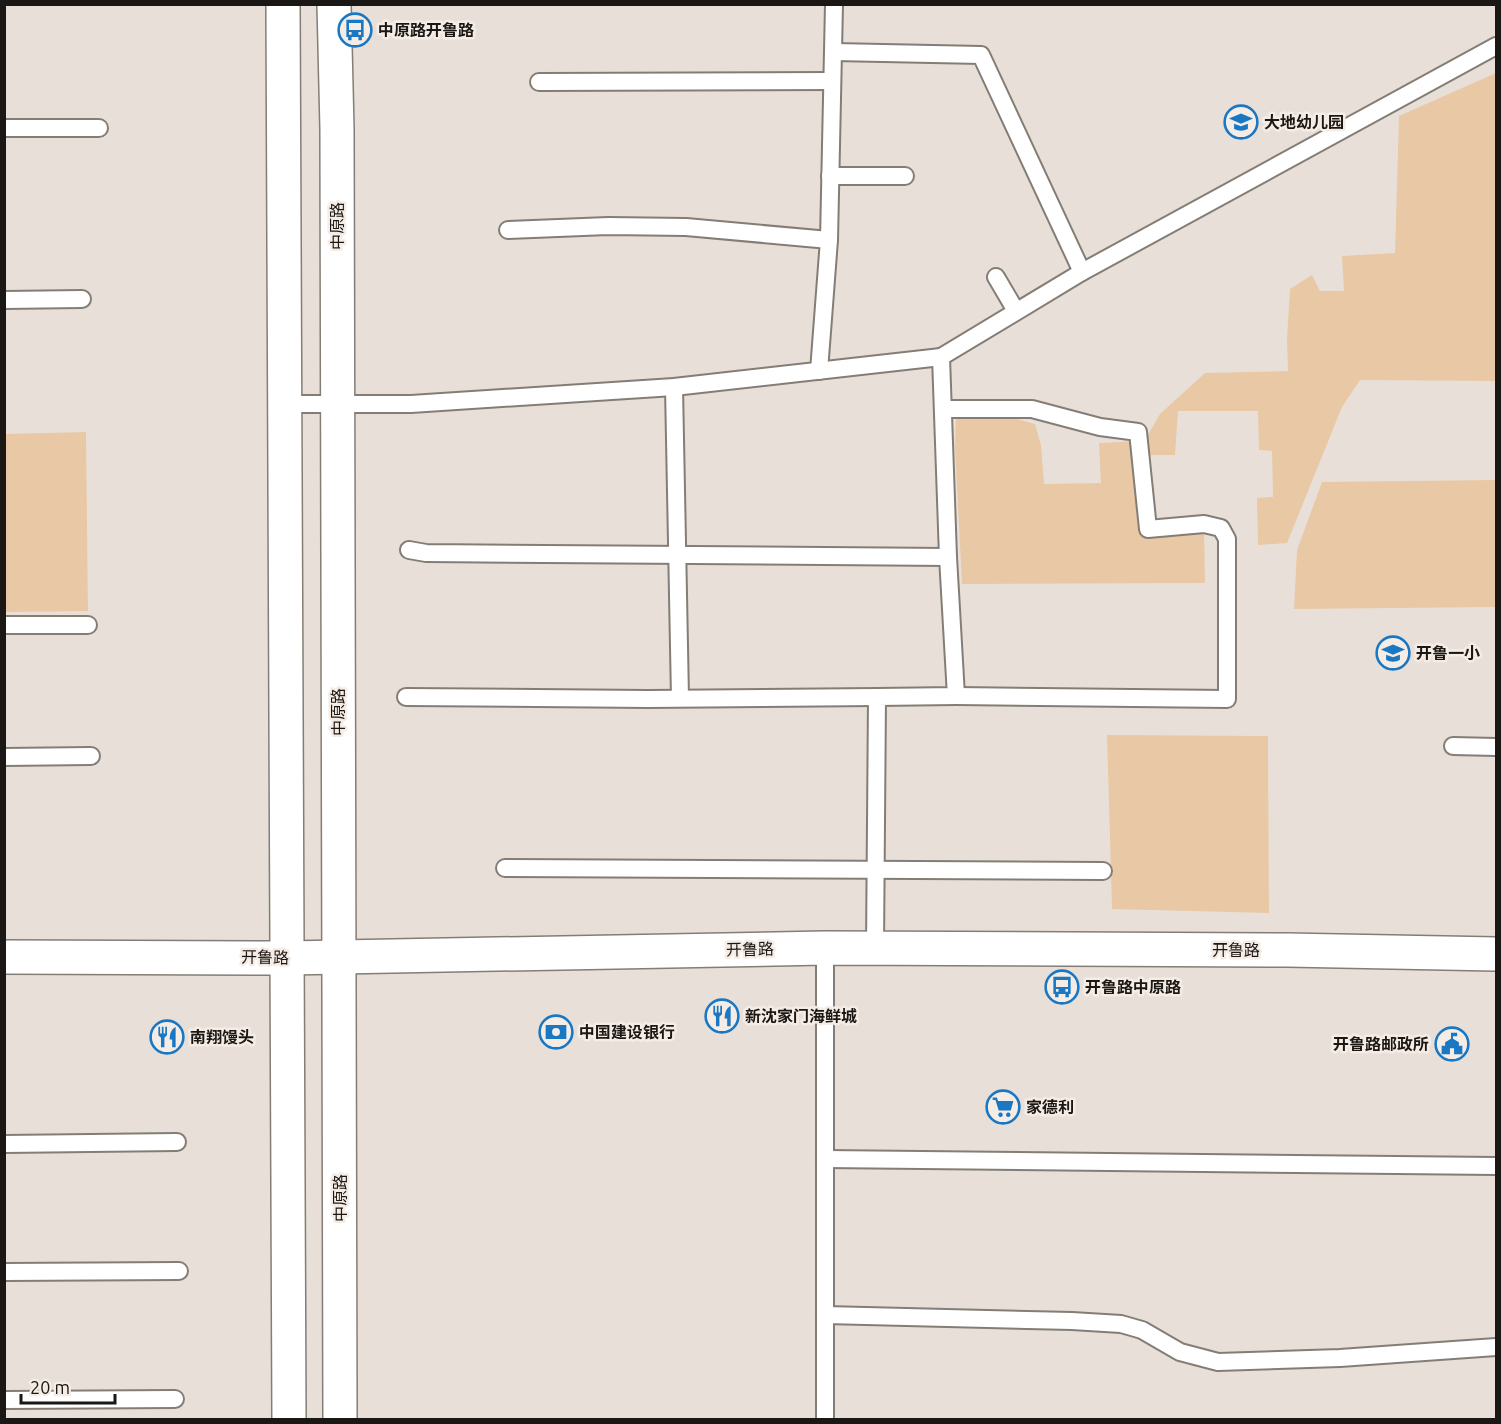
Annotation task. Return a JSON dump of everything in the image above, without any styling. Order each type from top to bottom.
[{"type":"main road","points":[[283,4],[289,1419]]},
{"type":"main road","name":"中原路","points":[[334,4],[338,129],[340,1419]]},
{"type":"main road","name":"开鲁路","points":[[4,957],[288,958],[825,948],[1287,950],[1497,954]]},
{"type":"lane","points":[[819,370],[829,240],[834,4]]},
{"type":"lane","points":[[286,404],[411,404],[675,387],[941,357],[1082,272],[1497,46]]},
{"type":"lane","points":[[834,52],[981,55],[1082,272]]},
{"type":"lane","points":[[539,82],[832,81]]},
{"type":"lane","points":[[4,128],[99,128]]},
{"type":"lane","points":[[830,176],[905,176]]},
{"type":"lane","points":[[508,230],[608,226],[686,227],[829,240]]},
{"type":"lane","points":[[996,277],[1017,311]]},
{"type":"lane","points":[[4,300],[82,299]]},
{"type":"lane","points":[[941,357],[948,557],[956,696]]},
{"type":"lane","points":[[675,387],[680,698]]},
{"type":"lane","points":[[406,697],[956,696],[1227,699],[1227,539],[1221,528],[1204,524],[1148,528],[1138,432],[1100,427],[1032,409],[943,409]]},
{"type":"lane","points":[[409,550],[426,553],[948,557]]},
{"type":"lane","points":[[4,625],[88,625]]},
{"type":"lane","points":[[875,948],[877,697]]},
{"type":"lane","points":[[1453,746],[1497,747]]},
{"type":"lane","points":[[4,757],[91,756]]},
{"type":"lane","points":[[505,868],[1103,871]]},
{"type":"lane","points":[[825,948],[825,1419]]},
{"type":"lane","points":[[4,1144],[177,1142]]},
{"type":"lane","points":[[825,1159],[1497,1166]]},
{"type":"lane","points":[[4,1272],[179,1271]]},
{"type":"lane","points":[[825,1315],[1121,1324],[1142,1330],[1180,1352],[1218,1362],[1352,1357],[1497,1347]]},
{"type":"lane","points":[[4,1400],[175,1399]]},
{"type":"shaded area","points":[[1496,73],[1496,381],[1360,380],[1342,407],[1287,543],[1258,545],[1257,498],[1273,497],[1272,451],[1259,450],[1258,411],[1178,411],[1175,455],[1146,455],[1146,438],[1160,414],[1205,373],[1288,371],[1290,289],[1312,275],[1320,291],[1344,291],[1342,256],[1395,253],[1399,116]]},
{"type":"shaded area","points":[[973,416],[1013,418],[1035,424],[1041,445],[1044,484],[1101,483],[1099,443],[1139,441],[1148,528],[1204,524],[1205,583],[962,584],[955,447],[956,418]]},
{"type":"shaded area","points":[[86,432],[88,611],[5,612],[5,434]]},
{"type":"shaded area","points":[[1496,480],[1496,607],[1294,609],[1297,550],[1322,482]]},
{"type":"shaded area","points":[[1107,735],[1268,736],[1269,913],[1112,909]]},
{"type":"place","name":"中原路开鲁路","points":[[355,30]]},
{"type":"place","name":"大地幼儿园","points":[[1241,122]]},
{"type":"place","name":"开鲁一小","points":[[1393,653]]},
{"type":"place","name":"开鲁路中原路","points":[[1062,987]]},
{"type":"place","name":"新沈家门海鲜城","points":[[722,1016]]},
{"type":"place","name":"中国建设银行","points":[[556,1032]]},
{"type":"place","name":"南翔馒头","points":[[167,1037]]},
{"type":"place","name":"开鲁路邮政所","points":[[1452,1044]]},
{"type":"place","name":"家德利","points":[[1003,1107]]}]
